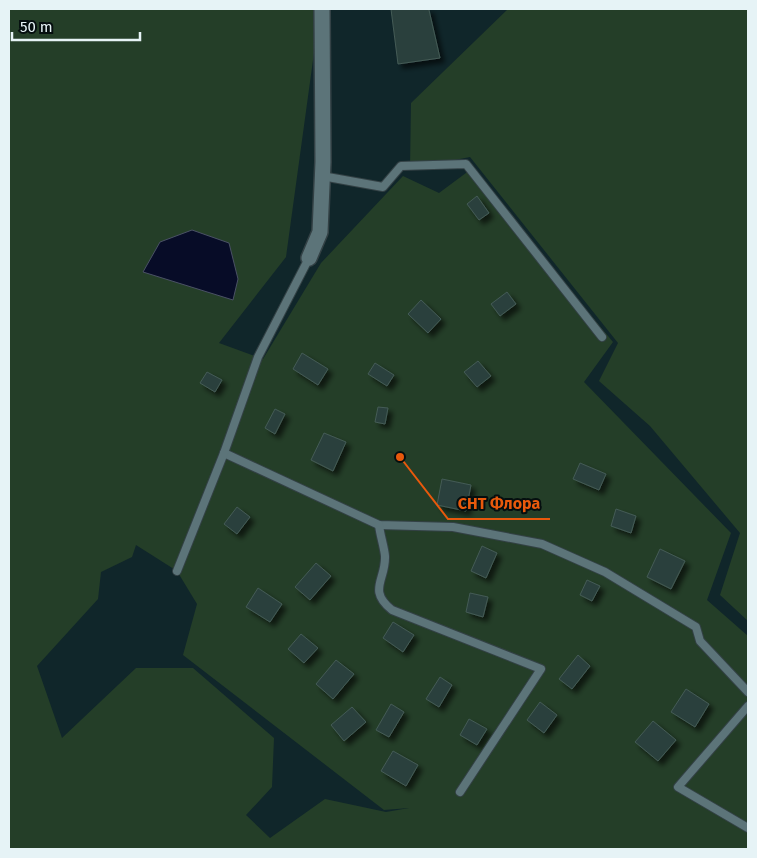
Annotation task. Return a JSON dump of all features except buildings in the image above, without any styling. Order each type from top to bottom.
[{"type":"street","points":[[309,258],[320,232],[322,9]]},
{"type":"lane","points":[[322,176],[383,187],[401,166],[466,164],[602,337]]},
{"type":"lane","points":[[177,571],[224,453],[258,357],[309,258]]},
{"type":"lane","points":[[224,453],[379,524],[453,527],[542,544],[605,572],[696,627],[700,641],[748,692]]},
{"type":"lane","points":[[379,524],[385,557],[378,591],[383,602],[392,610],[541,669],[460,792]]},
{"type":"lane","points":[[748,706],[678,787],[748,828]]},
{"type":"green space","points":[[9,9],[320,9],[286,257],[219,343],[263,359],[321,263],[403,176],[439,193],[470,170],[613,342],[584,382],[731,533],[707,600],[748,636],[748,849],[9,849]],"holes":[[[136,545],[177,571],[197,604],[183,655],[384,810],[409,808],[386,812],[325,799],[270,838],[246,815],[272,787],[274,738],[193,668],[136,668],[62,738],[37,666],[98,599],[101,572],[132,557]]]},
{"type":"green space","points":[[508,9],[748,9],[748,621],[720,595],[740,533],[650,426],[599,381],[618,343],[470,157],[410,169],[411,103]]},
{"type":"water","points":[[192,230],[229,243],[238,279],[233,300],[143,272],[160,242]]},
{"type":"place","name":"СНТ Флора","points":[[400,457]]}]
